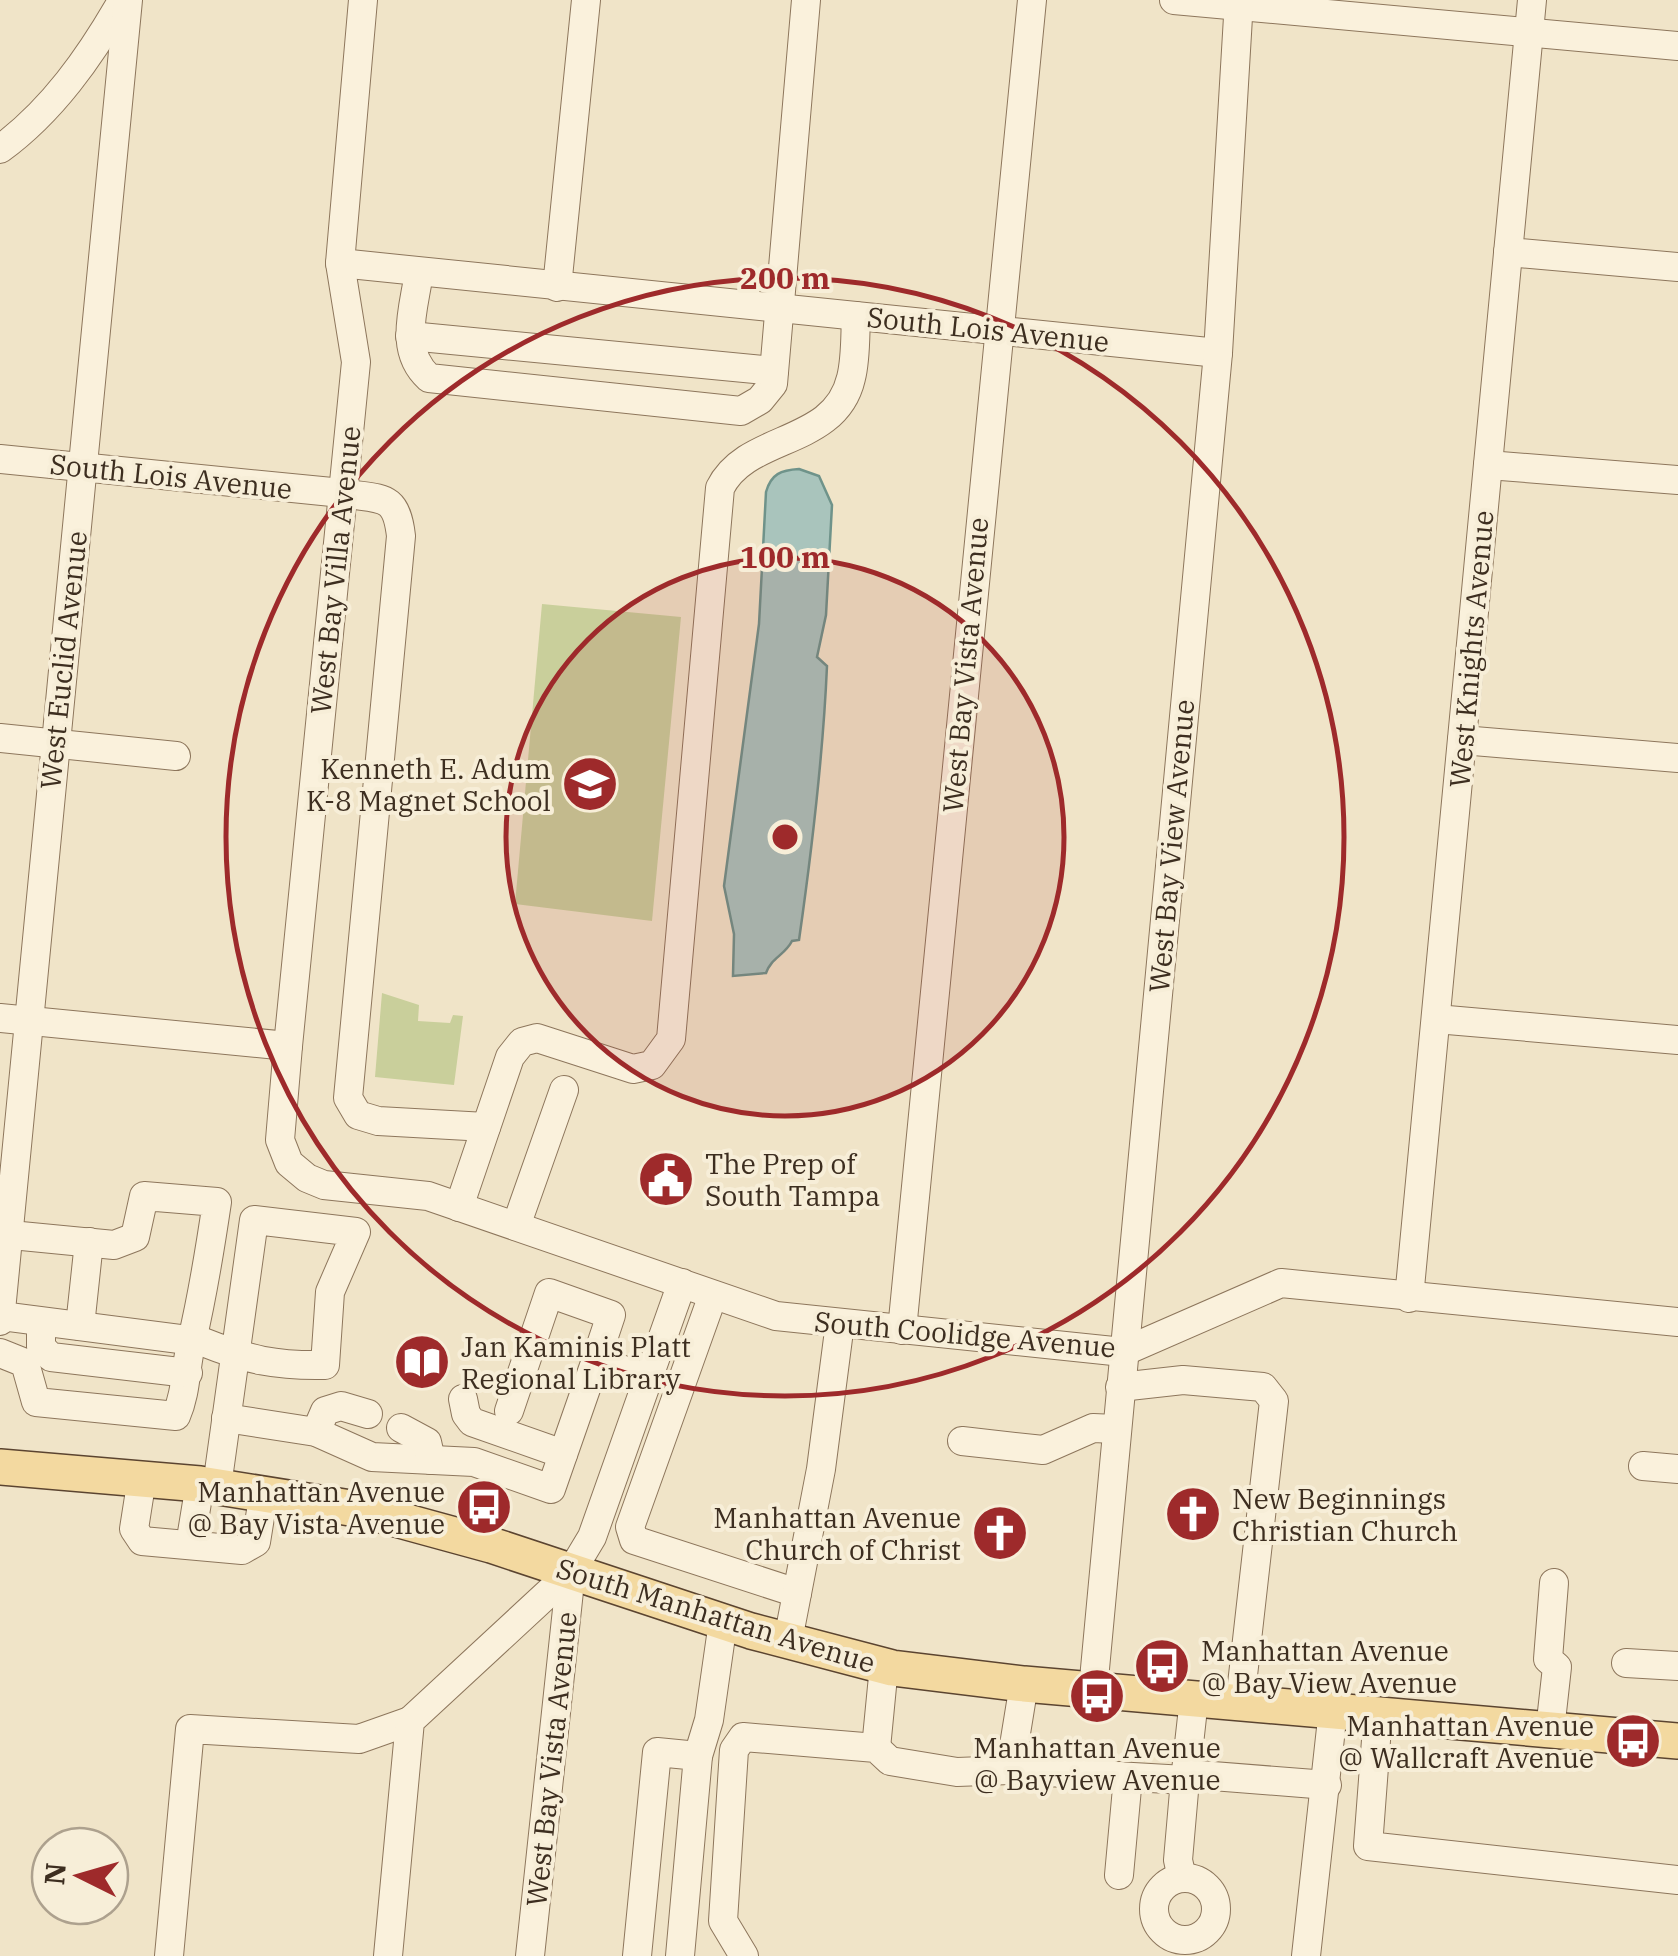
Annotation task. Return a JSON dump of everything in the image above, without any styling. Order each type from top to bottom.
[{"type":"main road","name":"South Manhattan Avenue","points":[[0,1467],[264,1492],[442,1530],[723,1622],[884,1666],[1024,1684],[1678,1740]]},
{"type":"street","points":[[0,149],[30,127],[66,84],[125,0]]},
{"type":"street","name":"West Euclid Avenue","points":[[0,1318],[14,1020],[55,744],[125,0]]},
{"type":"street","name":"West Bay Villa Avenue","points":[[280,1140],[356,362],[340,263],[364,0]]},
{"type":"street","points":[[558,287],[586,0]]},
{"type":"street","points":[[419,272],[410,336],[416,365],[430,378],[741,411],[760,400],[773,384],[806,0]]},
{"type":"street","name":"West Bay Vista Avenue","points":[[902,1330],[1032,0]]},
{"type":"street","points":[[1174,0],[1678,46]]},
{"type":"street","name":"West Knights Avenue","points":[[1410,1298],[1532,0]]},
{"type":"street","name":"West Bay View Avenue","points":[[1093,1690],[1218,353],[1239,3]]},
{"type":"street","points":[[1508,252],[1678,267]]},
{"type":"street","name":"South Lois Avenue","points":[[340,263],[1218,353]]},
{"type":"street","points":[[459,1207],[510,1057],[522,1042],[537,1038],[633,1069],[652,1064],[671,1039],[720,488],[728,472],[741,461],[807,433],[832,415],[851,380],[856,316]]},
{"type":"street","points":[[410,336],[774,371]]},
{"type":"street","name":"South Lois Avenue","points":[[0,459],[342,493],[390,502],[398,510],[401,536],[348,1098],[358,1115],[378,1121],[486,1127]]},
{"type":"street","points":[[1488,465],[1678,480]]},
{"type":"street","points":[[0,738],[176,756]]},
{"type":"street","points":[[1462,740],[1678,758]]},
{"type":"street","points":[[1436,1019],[1678,1040]]},
{"type":"street","points":[[14,1020],[288,1046]]},
{"type":"street","points":[[516,1226],[564,1090]]},
{"type":"street","name":"South Coolidge Avenue","points":[[280,1140],[289,1163],[324,1185],[428,1196],[776,1316],[1123,1352],[1282,1283],[1678,1322]]},
{"type":"street","points":[[0,1353],[25,1363],[36,1402],[176,1416],[201,1314],[217,1202],[144,1196],[135,1237],[101,1243],[4,1234]]},
{"type":"street","points":[[0,1318],[192,1340],[234,1354],[273,1366],[325,1365],[330,1292],[356,1232],[254,1220],[234,1354],[226,1418],[190,1545]]},
{"type":"street","points":[[80,1326],[101,1243]]},
{"type":"street","name":"West Bay Vista Avenue","points":[[530,1956],[571,1572],[592,1537],[645,1378],[682,1283]]},
{"type":"street","points":[[226,1418],[316,1432],[372,1456],[474,1462],[551,1489],[612,1315],[549,1293],[508,1411]]},
{"type":"street","points":[[713,1295],[630,1527],[634,1540],[797,1593]]},
{"type":"street","points":[[41,1322],[41,1347],[51,1357],[188,1372]]},
{"type":"street","points":[[788,1640],[821,1468],[840,1323]]},
{"type":"street","points":[[596,1360],[645,1378]]},
{"type":"street","points":[[1120,1387],[1183,1380],[1263,1387],[1274,1401],[1240,1702]]},
{"type":"street","points":[[463,1399],[472,1422],[563,1454]]},
{"type":"street","points":[[316,1432],[326,1411],[341,1406],[368,1414]]},
{"type":"street","points":[[402,1428],[426,1442],[431,1460]]},
{"type":"street","points":[[962,1441],[1043,1450],[1093,1428],[1116,1429]]},
{"type":"street","points":[[1643,1466],[1678,1469]]},
{"type":"street","points":[[142,1478],[134,1529],[142,1541],[242,1550],[256,1542],[264,1492]]},
{"type":"street","points":[[169,1956],[190,1730],[359,1739],[410,1721],[571,1572]]},
{"type":"street","points":[[1550,1730],[1558,1667],[1548,1660],[1554,1583]]},
{"type":"street","points":[[680,1956],[698,1756],[710,1720],[723,1622]]},
{"type":"street","points":[[1626,1663],[1678,1666]]},
{"type":"street","points":[[876,1748],[884,1666]]},
{"type":"street","points":[[1010,1770],[1024,1684]]},
{"type":"street","points":[[1182,1878],[1178,1860],[1194,1699]]},
{"type":"street","points":[[1306,1956],[1333,1710]]},
{"type":"street","points":[[1378,1714],[1368,1846],[1678,1880]]},
{"type":"street","points":[[388,1956],[410,1721]]},
{"type":"street","points":[[744,1956],[723,1920],[734,1750],[743,1737],[876,1748],[890,1762],[957,1772],[1010,1770],[1185,1780],[1200,1775],[1327,1785]]},
{"type":"street","points":[[637,1956],[657,1752],[698,1756]]},
{"type":"street","points":[[1119,1876],[1126,1788],[1120,1776]]},
{"type":"green space","points":[[542,604],[681,617],[652,921],[515,904]]},
{"type":"green space","points":[[382,993],[419,1005],[418,1021],[450,1023],[453,1015],[463,1016],[454,1085],[375,1077]]},
{"type":"water","points":[[799,469],[819,476],[832,505],[826,615],[817,657],[827,666],[825,700],[808,872],[799,940],[792,941],[766,973],[733,976],[734,934],[724,886],[759,624],[766,492],[778,474]]},
{"type":"place","name":"Kenneth E. Adum K-8 Magnet School","points":[[590,784]]},
{"type":"place","name":"The Prep of South Tampa","points":[[666,1179]]},
{"type":"place","name":"Jan Kaminis Platt Regional Library","points":[[422,1362]]},
{"type":"place","name":"Manhattan Avenue @ Bay Vista Avenue","points":[[484,1507]]},
{"type":"place","name":"New Beginnings Christian Church","points":[[1193,1514]]},
{"type":"place","name":"Manhattan Avenue Church of Christ","points":[[1000,1533]]},
{"type":"place","name":"Manhattan Avenue @ Bay View Avenue","points":[[1162,1666]]},
{"type":"place","name":"Manhattan Avenue @ Bayview Avenue","points":[[1097,1696]]},
{"type":"place","name":"Manhattan Avenue @ Wallcraft Avenue","points":[[1633,1741]]}]
